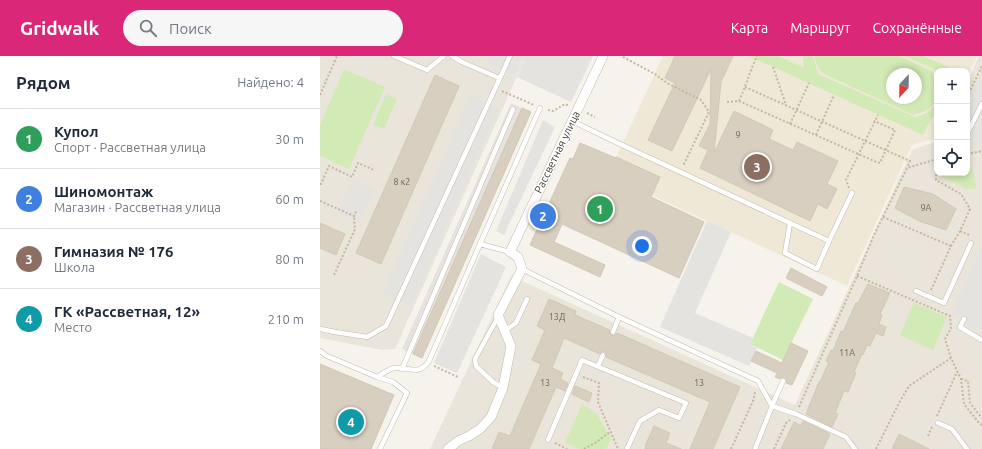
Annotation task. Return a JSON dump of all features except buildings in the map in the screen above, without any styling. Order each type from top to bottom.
[{"type":"street","name":"Рассветная улица","points":[[510,252],[603,56]]},
{"type":"street","points":[[448,449],[458,441],[480,429],[491,417],[503,388],[511,346],[498,315],[522,269],[518,257],[510,252]]},
{"type":"lane","points":[[394,56],[426,70],[444,56]]},
{"type":"lane","points":[[452,56],[499,78]]},
{"type":"lane","points":[[320,329],[367,337],[386,326],[510,56]]},
{"type":"lane","points":[[970,128],[982,104]]},
{"type":"lane","points":[[377,377],[393,368],[416,370],[424,368],[428,363],[540,108]]},
{"type":"lane","points":[[402,369],[513,109]]},
{"type":"lane","points":[[572,121],[829,241]]},
{"type":"lane","points":[[790,222],[785,253],[817,269],[852,193]]},
{"type":"lane","points":[[916,291],[944,303],[971,243]]},
{"type":"lane","points":[[480,244],[510,252]]},
{"type":"lane","points":[[522,269],[619,317],[758,381],[772,406],[796,414],[846,438],[855,449]]},
{"type":"lane","points":[[504,331],[516,323],[527,299]]},
{"type":"lane","points":[[498,315],[476,359],[476,366],[493,382],[503,388]]},
{"type":"lane","points":[[613,332],[619,317]]},
{"type":"lane","points":[[964,319],[960,328],[982,340]]},
{"type":"lane","points":[[320,351],[327,356],[377,377],[393,382],[407,392],[380,449]]},
{"type":"lane","points":[[598,366],[603,355]]},
{"type":"lane","points":[[548,440],[582,360],[686,403],[679,418],[659,410],[640,421],[627,449]]},
{"type":"lane","points":[[755,449],[783,381]]},
{"type":"lane","points":[[938,423],[952,430],[967,449]]},
{"type":"path","points":[[320,94],[337,56]]},
{"type":"path","points":[[739,101],[757,56]]},
{"type":"path","points":[[623,57],[655,74],[667,83],[701,100],[709,112],[680,172]]},
{"type":"path","points":[[970,91],[982,66]]},
{"type":"path","points":[[773,67],[786,105]]},
{"type":"path","points":[[790,124],[809,83]]},
{"type":"path","points":[[745,87],[910,161],[874,235],[813,376]]},
{"type":"path","points":[[816,135],[834,95]]},
{"type":"path","points":[[728,102],[739,101],[874,162],[880,163],[894,130],[874,121]]},
{"type":"path","points":[[852,193],[846,180],[878,115]]},
{"type":"path","points":[[970,153],[982,151]]},
{"type":"path","points":[[907,168],[934,161]]},
{"type":"path","points":[[320,184],[329,166],[352,177],[358,163],[374,170]]},
{"type":"path","points":[[928,296],[970,209],[961,194],[936,180],[936,176]]},
{"type":"path","points":[[320,201],[354,216]]},
{"type":"path","points":[[334,275],[354,229],[354,216],[357,210]]},
{"type":"path","points":[[883,217],[951,246]]},
{"type":"path","points":[[857,276],[950,316],[951,328],[945,339],[951,358],[961,379],[964,404],[982,425]]},
{"type":"path","points":[[876,449],[909,386],[951,358]]},
{"type":"path","points":[[428,363],[458,376]]},
{"type":"path","points":[[928,436],[957,371]]},
{"type":"path","points":[[576,374],[599,383],[598,402],[618,449]]},
{"type":"path","points":[[961,379],[968,381],[970,403],[982,418]]},
{"type":"path","points":[[731,449],[753,401],[758,381]]},
{"type":"path","points":[[964,404],[970,403]]},
{"type":"path","points":[[586,448],[610,431]]},
{"type":"shaded area","points":[[320,56],[526,56],[395,349],[382,350],[320,338]]},
{"type":"shaded area","points":[[489,56],[523,56],[515,75],[486,62]]},
{"type":"shaded area","points":[[526,56],[593,56],[571,102],[517,77]]},
{"type":"shaded area","points":[[663,56],[977,56],[970,71],[970,68],[934,68],[934,139],[912,145],[847,286],[608,175]]},
{"type":"shaded area","points":[[979,56],[982,56],[982,449],[430,449],[511,276],[795,405],[912,150],[934,142],[934,176],[970,176],[970,76]]},
{"type":"shaded area","points":[[982,71],[982,143],[970,147],[970,104],[970,97]]},
{"type":"shaded area","points":[[471,95],[499,108],[411,307],[383,294]]},
{"type":"shaded area","points":[[511,103],[531,112],[422,358],[402,349]]},
{"type":"shaded area","points":[[543,120],[555,127],[504,235],[496,231]]},
{"type":"shaded area","points":[[352,180],[374,190],[360,222],[338,212]]},
{"type":"shaded area","points":[[707,221],[731,232],[695,313],[753,338],[750,344],[757,348],[749,366],[660,327]]},
{"type":"shaded area","points":[[982,246],[982,331],[966,324],[964,319],[952,313]]},
{"type":"shaded area","points":[[481,254],[506,267],[457,373],[434,363]]},
{"type":"green space","points":[[749,56],[778,56],[804,68],[803,56],[813,56],[818,74],[915,117],[928,112],[934,107],[934,117],[931,119],[923,135]]},
{"type":"green space","points":[[814,56],[899,56],[932,71],[934,75],[934,104],[925,111],[913,115],[889,104],[922,104],[922,68],[886,68],[886,103],[822,73]]},
{"type":"green space","points":[[904,56],[923,56],[950,68],[934,69]]},
{"type":"green space","points":[[344,69],[385,87],[349,169],[320,156],[320,125]]},
{"type":"green space","points":[[386,94],[397,99],[384,129],[373,125]]},
{"type":"green space","points":[[970,168],[973,169],[976,189],[965,189],[942,177],[970,176]]},
{"type":"green space","points":[[779,282],[813,299],[783,360],[750,344]]},
{"type":"green space","points":[[914,303],[947,317],[933,350],[900,335]]},
{"type":"green space","points":[[582,404],[597,414],[611,439],[606,449],[579,449],[565,443]]},
{"type":"place","name":"Гимназия № 176","points":[[757,167]]},
{"type":"place","name":"Купол","points":[[600,209]]},
{"type":"place","name":"Шиномонтаж","points":[[543,216]]},
{"type":"place","name":"ГК «Рассветная, 12»","points":[[351,422]]}]
